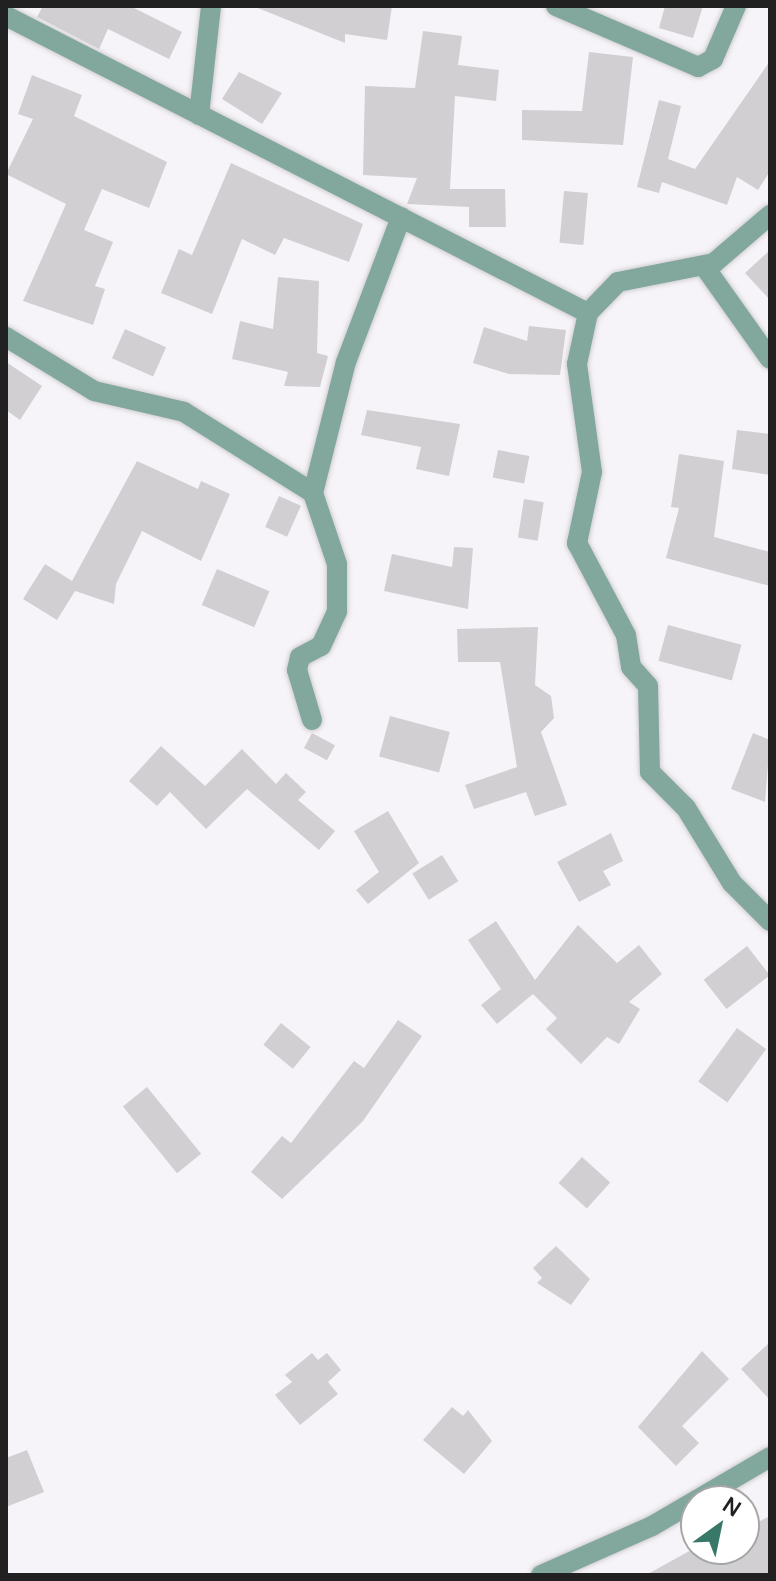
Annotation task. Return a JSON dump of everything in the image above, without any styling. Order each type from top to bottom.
[{"type":"street","points":[[199,115],[211,6]]},
{"type":"street","points":[[556,6],[698,67],[713,59],[736,6]]},
{"type":"street","points":[[6,16],[588,313]]},
{"type":"street","points":[[770,215],[733,251],[704,266],[618,282],[588,313],[577,364],[592,472],[579,554],[626,635],[631,667],[648,686],[650,772],[686,808],[732,883],[770,921]]},
{"type":"street","points":[[312,720],[297,670],[300,657],[321,646],[337,611],[337,564],[313,493],[346,362],[401,217]]},
{"type":"street","points":[[704,266],[770,359]]},
{"type":"street","points":[[6,337],[94,391],[184,412],[313,493]]},
{"type":"street","points":[[541,1575],[652,1526],[770,1457]]},
{"type":"building","points":[[43,6],[130,6],[182,32],[169,59],[108,29],[99,49],[37,17]]},
{"type":"building","points":[[253,6],[392,6],[387,40],[345,34],[345,43]]},
{"type":"building","points":[[665,6],[703,6],[693,38],[659,28]]},
{"type":"building","points":[[423,31],[462,36],[458,65],[499,70],[496,101],[455,96],[450,189],[505,189],[506,227],[469,227],[469,207],[407,204],[417,178],[363,175],[365,86],[415,88]]},
{"type":"building","points":[[589,52],[633,57],[623,145],[522,140],[522,110],[582,111]]},
{"type":"building","points":[[770,61],[770,171],[758,190],[737,177],[727,205],[662,182],[659,193],[637,187],[659,100],[681,106],[668,159],[695,169]]},
{"type":"building","points":[[239,72],[282,93],[262,124],[222,99]]},
{"type":"building","points":[[32,75],[82,95],[74,116],[167,162],[149,208],[102,189],[84,230],[113,242],[95,286],[105,289],[93,325],[23,301],[66,204],[6,174],[33,119],[18,114]]},
{"type":"building","points":[[231,163],[363,224],[349,262],[284,238],[275,255],[242,239],[212,314],[161,293],[179,249],[192,255]]},
{"type":"building","points":[[564,191],[588,193],[583,245],[559,243]]},
{"type":"building","points":[[770,250],[770,300],[745,273]]},
{"type":"building","points":[[278,277],[319,281],[317,353],[328,356],[320,387],[284,386],[288,372],[232,359],[240,321],[273,329]]},
{"type":"building","points":[[529,326],[566,330],[560,375],[509,374],[473,363],[484,327],[527,341]]},
{"type":"building","points":[[125,329],[166,347],[153,377],[112,358]]},
{"type":"building","points":[[6,362],[42,386],[20,420],[6,410]]},
{"type":"building","points":[[367,410],[460,424],[449,476],[416,469],[421,447],[361,435]]},
{"type":"building","points":[[737,430],[770,434],[770,475],[732,469]]},
{"type":"building","points":[[498,450],[529,456],[524,484],[493,477]]},
{"type":"building","points":[[679,454],[724,461],[714,537],[770,552],[770,586],[666,558],[679,508],[671,507]]},
{"type":"building","points":[[137,461],[198,489],[201,481],[230,494],[201,561],[142,531],[116,584],[114,604],[75,591],[57,620],[23,599],[45,564],[72,581]]},
{"type":"building","points":[[279,496],[301,506],[287,537],[265,527]]},
{"type":"building","points":[[524,499],[544,502],[538,541],[518,538]]},
{"type":"building","points":[[454,547],[473,548],[468,609],[384,591],[392,554],[452,567]]},
{"type":"building","points":[[217,569],[269,591],[254,627],[202,605]]},
{"type":"building","points":[[668,625],[741,645],[732,680],[658,661]]},
{"type":"building","points":[[538,627],[535,685],[551,696],[554,718],[541,732],[567,805],[535,816],[526,792],[474,809],[465,785],[517,767],[500,662],[458,662],[457,629]]},
{"type":"building","points":[[390,716],[450,732],[439,773],[379,757]]},
{"type":"building","points":[[312,733],[335,745],[327,760],[304,748]]},
{"type":"building","points":[[753,733],[770,740],[765,802],[731,789]]},
{"type":"building","points":[[161,746],[205,786],[242,749],[276,784],[286,773],[306,792],[298,800],[335,831],[319,850],[247,789],[206,829],[170,792],[157,806],[129,781]]},
{"type":"building","points":[[388,811],[419,863],[368,904],[356,890],[379,872],[354,831]]},
{"type":"building","points":[[611,833],[623,861],[603,871],[611,885],[579,902],[557,862]]},
{"type":"building","points":[[442,855],[458,881],[429,900],[412,874]]},
{"type":"building","points":[[496,921],[535,980],[578,925],[617,963],[639,945],[662,974],[629,1002],[640,1009],[619,1044],[607,1037],[581,1064],[546,1029],[557,1018],[533,994],[497,1024],[481,1005],[501,989],[468,940]]},
{"type":"building","points":[[747,946],[770,975],[726,1009],[704,980]]},
{"type":"building","points":[[398,1020],[422,1036],[363,1121],[282,1199],[251,1172],[282,1136],[291,1143],[354,1061],[364,1068]]},
{"type":"building","points":[[281,1023],[311,1047],[293,1069],[263,1045]]},
{"type":"building","points":[[737,1028],[766,1049],[727,1103],[698,1081]]},
{"type":"building","points":[[147,1087],[201,1154],[177,1173],[123,1107]]},
{"type":"building","points":[[582,1157],[610,1182],[587,1208],[559,1183]]},
{"type":"building","points":[[556,1246],[590,1279],[571,1305],[537,1283],[542,1278],[533,1268]]},
{"type":"building","points":[[770,1342],[770,1400],[741,1369]]},
{"type":"building","points":[[702,1351],[729,1379],[682,1426],[699,1443],[676,1466],[638,1427]]},
{"type":"building","points":[[312,1353],[318,1360],[327,1353],[341,1370],[328,1382],[338,1394],[300,1425],[275,1395],[292,1382],[285,1375]]},
{"type":"building","points":[[452,1407],[463,1416],[468,1410],[492,1441],[464,1474],[423,1440]]},
{"type":"building","points":[[27,1450],[44,1492],[6,1507],[6,1458]]},
{"type":"building","points":[[770,1516],[770,1575],[646,1575],[680,1556],[680,1565],[760,1565],[760,1521]]}]
